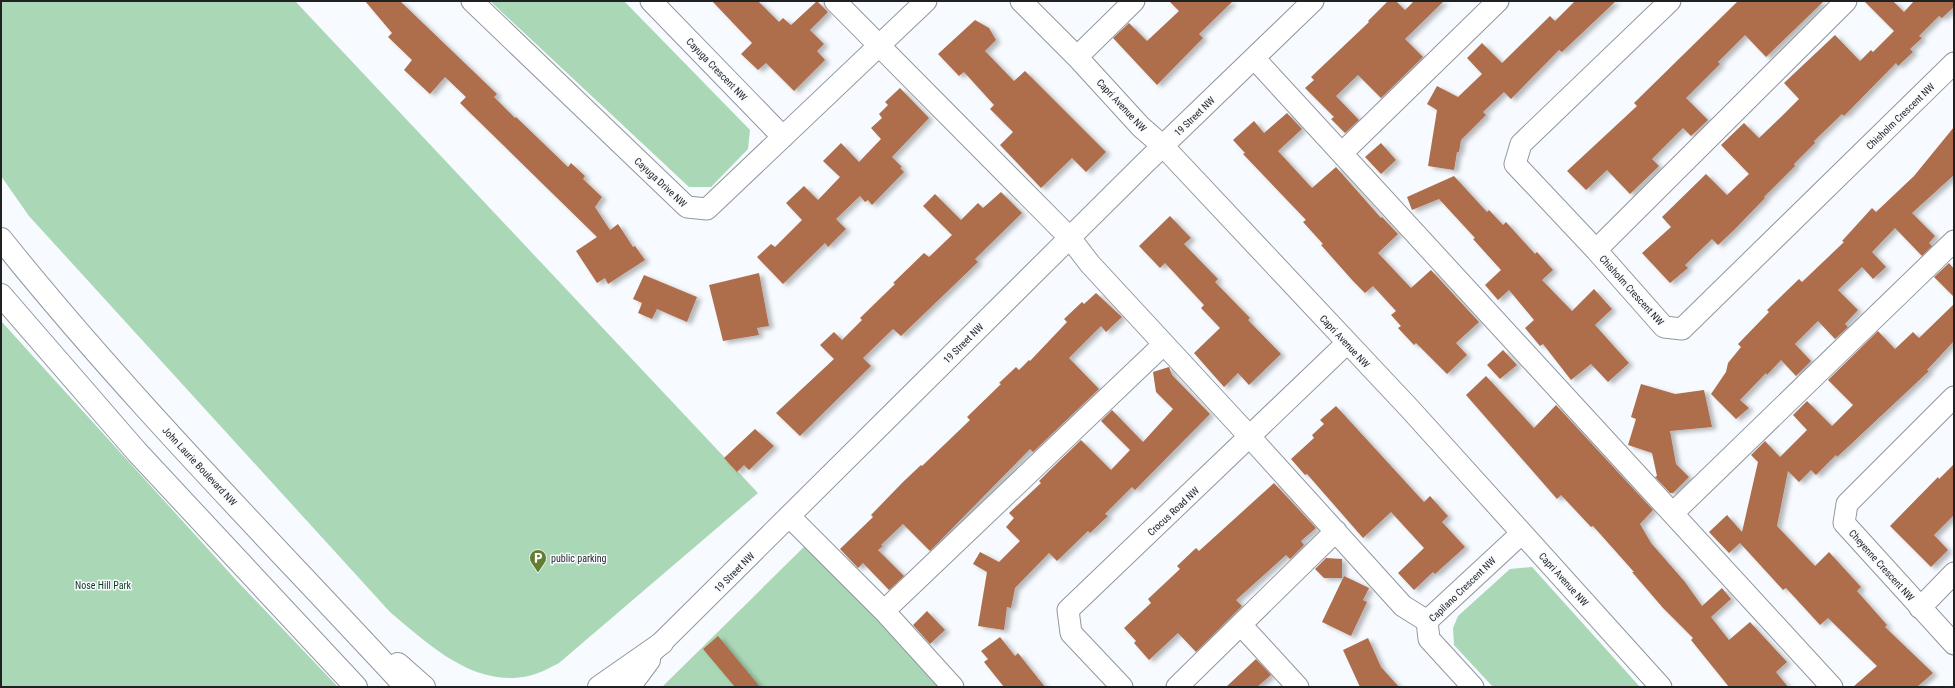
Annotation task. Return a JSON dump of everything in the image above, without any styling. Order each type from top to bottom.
[{"type":"main road","name":"John Laurie Boulevard NW","points":[[1,238],[78,330],[148,410],[406,687]]},
{"type":"main road","points":[[1,295],[137,452],[356,687]]},
{"type":"main road","points":[[333,608],[424,687]]},
{"type":"main road","points":[[600,687],[662,643]]},
{"type":"main road","points":[[629,687],[662,643]]},
{"type":"street","name":"Cayuga Drive NW","points":[[472,1],[687,208],[707,209],[926,1]]},
{"type":"street","name":"Cayuga Crescent NW","points":[[650,1],[783,137]]},
{"type":"street","points":[[835,1],[1070,238],[1090,264],[1250,437],[1403,606],[1427,621]]},
{"type":"street","name":"Capri Avenue NW","points":[[1021,1],[1077,57],[1141,127],[1163,146],[1410,409],[1661,687]]},
{"type":"street","points":[[1077,57],[1134,1]]},
{"type":"street","name":"19 Street NW","points":[[615,687],[662,643],[1163,146],[1313,1]]},
{"type":"street","points":[[1342,153],[1498,1]]},
{"type":"street","name":"Chisholm Crescent NW","points":[[1670,1],[1521,144],[1515,164],[1596,250],[1664,327],[1682,329],[1951,71]]},
{"type":"street","points":[[1596,250],[1846,1]]},
{"type":"street","points":[[1254,58],[1832,687]]},
{"type":"street","points":[[1673,513],[1954,241]]},
{"type":"street","name":"Crocus Road NW","points":[[1122,687],[1071,633],[1068,610],[1347,343]]},
{"type":"street","points":[[884,611],[1164,344]]},
{"type":"street","name":"Cheyenne Crescent NW","points":[[1954,397],[1847,504],[1844,523],[1954,644]]},
{"type":"street","points":[[790,516],[884,611],[953,687]]},
{"type":"street","points":[[1177,687],[1336,531]]},
{"type":"street","name":"Capilano Crescent NW","points":[[1473,687],[1429,639],[1427,621],[1522,533]]},
{"type":"street","points":[[1920,608],[1954,573]]},
{"type":"street","points":[[1241,625],[1298,687]]},
{"type":"green space","points":[[1,1],[295,1],[758,493],[559,663],[544,671],[528,676],[508,678],[489,676],[453,660],[436,649],[390,612],[29,216],[1,176]]},
{"type":"green space","points":[[490,1],[624,1],[750,130],[748,149],[711,187],[689,187]]},
{"type":"green space","name":"Nose Hill Park","points":[[1,321],[237,581],[338,687],[1,687]]},
{"type":"green space","points":[[810,541],[944,687],[662,687]]},
{"type":"green space","points":[[1532,567],[1640,687],[1493,687],[1454,645],[1453,628],[1458,616],[1510,569]]},
{"type":"building","points":[[365,1],[400,1],[497,94],[494,97],[515,118],[516,117],[568,167],[571,163],[585,176],[583,179],[602,197],[595,207],[610,230],[618,224],[633,247],[635,246],[645,260],[608,284],[605,278],[597,283],[576,251],[597,237],[460,103],[466,97],[445,77],[430,94],[404,70],[412,60],[388,37],[392,33]]},
{"type":"building","points":[[712,1],[758,1],[779,22],[783,18],[791,25],[817,1],[828,12],[810,30],[824,44],[817,51],[825,60],[794,91],[766,63],[758,70],[741,54],[752,43]]},
{"type":"building","points":[[1169,1],[1233,1],[1199,34],[1203,38],[1157,85],[1113,38],[1129,23],[1147,41],[1179,11]]},
{"type":"building","points":[[1388,1],[1396,1],[1405,10],[1414,1],[1444,1],[1405,39],[1423,57],[1381,98],[1358,75],[1336,96],[1359,120],[1345,133],[1331,119],[1334,117],[1305,88],[1314,80],[1311,77],[1369,22],[1368,21]]},
{"type":"building","points":[[1575,1],[1616,1],[1562,52],[1559,50],[1511,99],[1504,92],[1483,112],[1486,115],[1461,140],[1454,170],[1428,166],[1437,110],[1427,104],[1437,86],[1458,97],[1482,74],[1467,58],[1482,43],[1502,63],[1550,16],[1555,21]]},
{"type":"building","points":[[1738,1],[1824,1],[1766,57],[1745,35],[1718,62],[1720,64],[1686,98],[1708,120],[1691,136],[1683,128],[1652,159],[1659,166],[1630,194],[1607,170],[1586,190],[1567,171],[1637,106],[1634,103]]},
{"type":"building","points":[[1864,1],[1893,1],[1904,12],[1914,1],[1954,1],[1954,7],[1942,18],[1939,16],[1919,36],[1922,38],[1910,49],[1913,52],[1898,66],[1896,63],[1844,116],[1842,114],[1814,141],[1815,143],[1794,164],[1795,166],[1734,230],[1718,245],[1712,239],[1685,265],[1688,268],[1670,283],[1642,253],[1671,227],[1662,217],[1706,174],[1727,195],[1749,174],[1721,145],[1744,123],[1759,138],[1782,116],[1799,99],[1784,83],[1835,35],[1860,61],[1871,50],[1873,52],[1894,31]]},
{"type":"building","points":[[975,20],[989,28],[996,40],[985,51],[1014,81],[1025,71],[1106,152],[1086,172],[1072,158],[1041,188],[1000,145],[1013,132],[990,109],[994,105],[964,72],[959,76],[938,54]]},
{"type":"building","points":[[900,88],[929,118],[892,157],[902,167],[900,168],[904,172],[872,205],[868,200],[865,202],[860,196],[836,219],[846,229],[828,247],[825,243],[783,284],[757,257],[771,244],[775,247],[802,220],[786,203],[804,186],[818,200],[840,177],[823,161],[841,143],[859,162],[881,139],[871,128],[882,118],[879,114],[888,105],[885,102]]},
{"type":"building","points":[[1287,113],[1302,129],[1278,151],[1312,188],[1336,167],[1381,218],[1382,217],[1398,234],[1378,253],[1411,288],[1431,270],[1479,322],[1456,343],[1467,355],[1447,374],[1416,343],[1414,345],[1398,328],[1401,326],[1391,315],[1396,311],[1373,286],[1365,293],[1353,281],[1303,222],[1306,220],[1243,154],[1245,153],[1233,140],[1254,121],[1264,133]]},
{"type":"building","points":[[1954,127],[1954,175],[1912,213],[1935,236],[1929,243],[1932,246],[1922,256],[1895,228],[1872,252],[1886,267],[1873,279],[1862,267],[1838,290],[1858,310],[1845,324],[1848,327],[1835,339],[1818,321],[1795,344],[1811,361],[1796,376],[1781,360],[1740,400],[1749,408],[1736,419],[1711,394],[1726,372],[1728,363],[1741,347],[1738,344],[1769,312],[1767,310],[1799,279],[1802,282],[1844,242],[1842,241],[1872,208],[1876,212],[1914,176]]},
{"type":"building","points":[[1381,143],[1396,160],[1381,174],[1365,157]]},
{"type":"building","points":[[1454,176],[1487,212],[1489,210],[1503,225],[1506,222],[1535,254],[1537,252],[1553,270],[1542,280],[1572,311],[1594,289],[1612,309],[1595,325],[1629,363],[1608,382],[1591,364],[1571,380],[1543,344],[1540,346],[1525,328],[1534,320],[1509,290],[1498,300],[1485,285],[1501,270],[1473,239],[1475,238],[1439,199],[1412,210],[1407,197]]},
{"type":"building","points":[[1001,192],[1022,213],[975,259],[978,262],[901,336],[893,329],[863,358],[871,366],[800,436],[776,413],[834,359],[820,345],[834,332],[842,340],[862,320],[860,318],[924,253],[929,257],[952,235],[923,206],[935,194],[961,220],[978,203],[983,208]]},
{"type":"building","points":[[1170,216],[1191,238],[1184,244],[1218,279],[1215,282],[1250,318],[1248,320],[1281,354],[1249,385],[1238,373],[1224,387],[1194,353],[1220,328],[1201,308],[1204,305],[1165,263],[1160,268],[1139,246]]},
{"type":"building","points":[[1949,263],[1954,269],[1954,297],[1934,277]]},
{"type":"building","points":[[759,273],[769,326],[757,328],[759,335],[723,341],[709,285]]},
{"type":"building","points":[[644,275],[697,297],[687,322],[657,309],[652,319],[638,313],[642,303],[633,299]]},
{"type":"building","points":[[1096,293],[1122,317],[1106,332],[1101,326],[1069,358],[1099,389],[1033,452],[1030,449],[930,551],[903,524],[881,545],[883,546],[878,550],[904,576],[889,590],[863,563],[858,568],[840,549],[873,517],[871,515],[903,482],[970,420],[967,417],[1001,384],[999,383],[1016,367],[1019,370],[1029,360],[1030,361],[1067,322],[1064,319],[1082,302],[1084,304]]},
{"type":"building","points":[[1954,304],[1954,341],[1927,370],[1929,371],[1816,475],[1811,470],[1799,482],[1788,471],[1777,526],[1815,566],[1829,552],[1861,587],[1857,591],[1887,625],[1885,627],[1933,673],[1917,687],[1853,687],[1877,666],[1828,618],[1820,625],[1786,588],[1783,590],[1740,543],[1729,553],[1709,532],[1727,515],[1742,532],[1758,462],[1751,455],[1765,441],[1780,457],[1807,430],[1793,415],[1807,401],[1832,426],[1853,405],[1828,380],[1878,331],[1895,349],[1913,332],[1919,338]]},
{"type":"building","points":[[1503,350],[1517,365],[1500,379],[1487,365]]},
{"type":"building","points":[[1169,367],[1172,375],[1210,414],[1135,490],[1132,487],[1105,514],[1108,516],[1090,533],[1088,531],[1057,561],[1049,553],[1015,588],[1011,608],[1007,607],[1004,630],[978,626],[987,572],[973,564],[980,552],[999,562],[1020,541],[1006,527],[1014,518],[1009,513],[1041,483],[1039,481],[1081,440],[1111,470],[1130,450],[1101,421],[1112,410],[1143,442],[1173,409],[1156,392],[1153,372]]},
{"type":"building","points":[[1486,376],[1534,428],[1556,405],[1653,510],[1640,524],[1651,543],[1685,582],[1702,606],[1722,588],[1731,599],[1711,617],[1729,640],[1750,622],[1787,662],[1776,672],[1788,687],[1729,687],[1691,640],[1693,638],[1663,608],[1632,572],[1634,572],[1593,526],[1591,527],[1561,495],[1557,499],[1466,395]]},
{"type":"building","points":[[1641,384],[1675,394],[1704,390],[1712,427],[1670,431],[1676,464],[1689,477],[1673,493],[1670,493],[1655,477],[1657,476],[1652,453],[1628,445],[1636,419],[1631,417]]},
{"type":"building","points":[[1336,406],[1424,502],[1430,496],[1448,516],[1442,522],[1465,547],[1435,574],[1433,572],[1414,590],[1398,573],[1424,548],[1391,512],[1363,538],[1307,474],[1305,475],[1291,459],[1314,438],[1312,435],[1324,424],[1320,420]]},
{"type":"building","points":[[755,429],[774,446],[749,470],[744,465],[737,472],[724,458]]},
{"type":"building","points":[[1954,464],[1954,515],[1934,535],[1948,550],[1931,567],[1890,526],[1938,477],[1939,479]]},
{"type":"building","points":[[1274,483],[1316,528],[1301,541],[1304,545],[1290,559],[1286,555],[1236,600],[1242,606],[1196,652],[1178,633],[1149,660],[1134,643],[1136,641],[1124,628],[1151,603],[1148,599],[1180,569],[1177,566],[1196,548],[1199,551]]},
{"type":"building","points":[[1326,558],[1342,559],[1342,578],[1324,578],[1315,569]]},
{"type":"building","points":[[1344,576],[1369,588],[1363,600],[1367,602],[1351,636],[1322,622]]},
{"type":"building","points":[[927,611],[945,630],[930,644],[913,625]]},
{"type":"building","points":[[718,636],[760,687],[735,687],[703,649]]},
{"type":"building","points":[[1000,637],[1015,656],[1018,653],[1045,687],[1004,687],[984,662],[988,659],[981,651]]},
{"type":"building","points":[[1368,638],[1381,667],[1399,687],[1360,687],[1343,650]]},
{"type":"building","points":[[1256,659],[1271,675],[1257,687],[1226,687]]},
{"type":"place","name":"public parking","points":[[538,573]]}]
